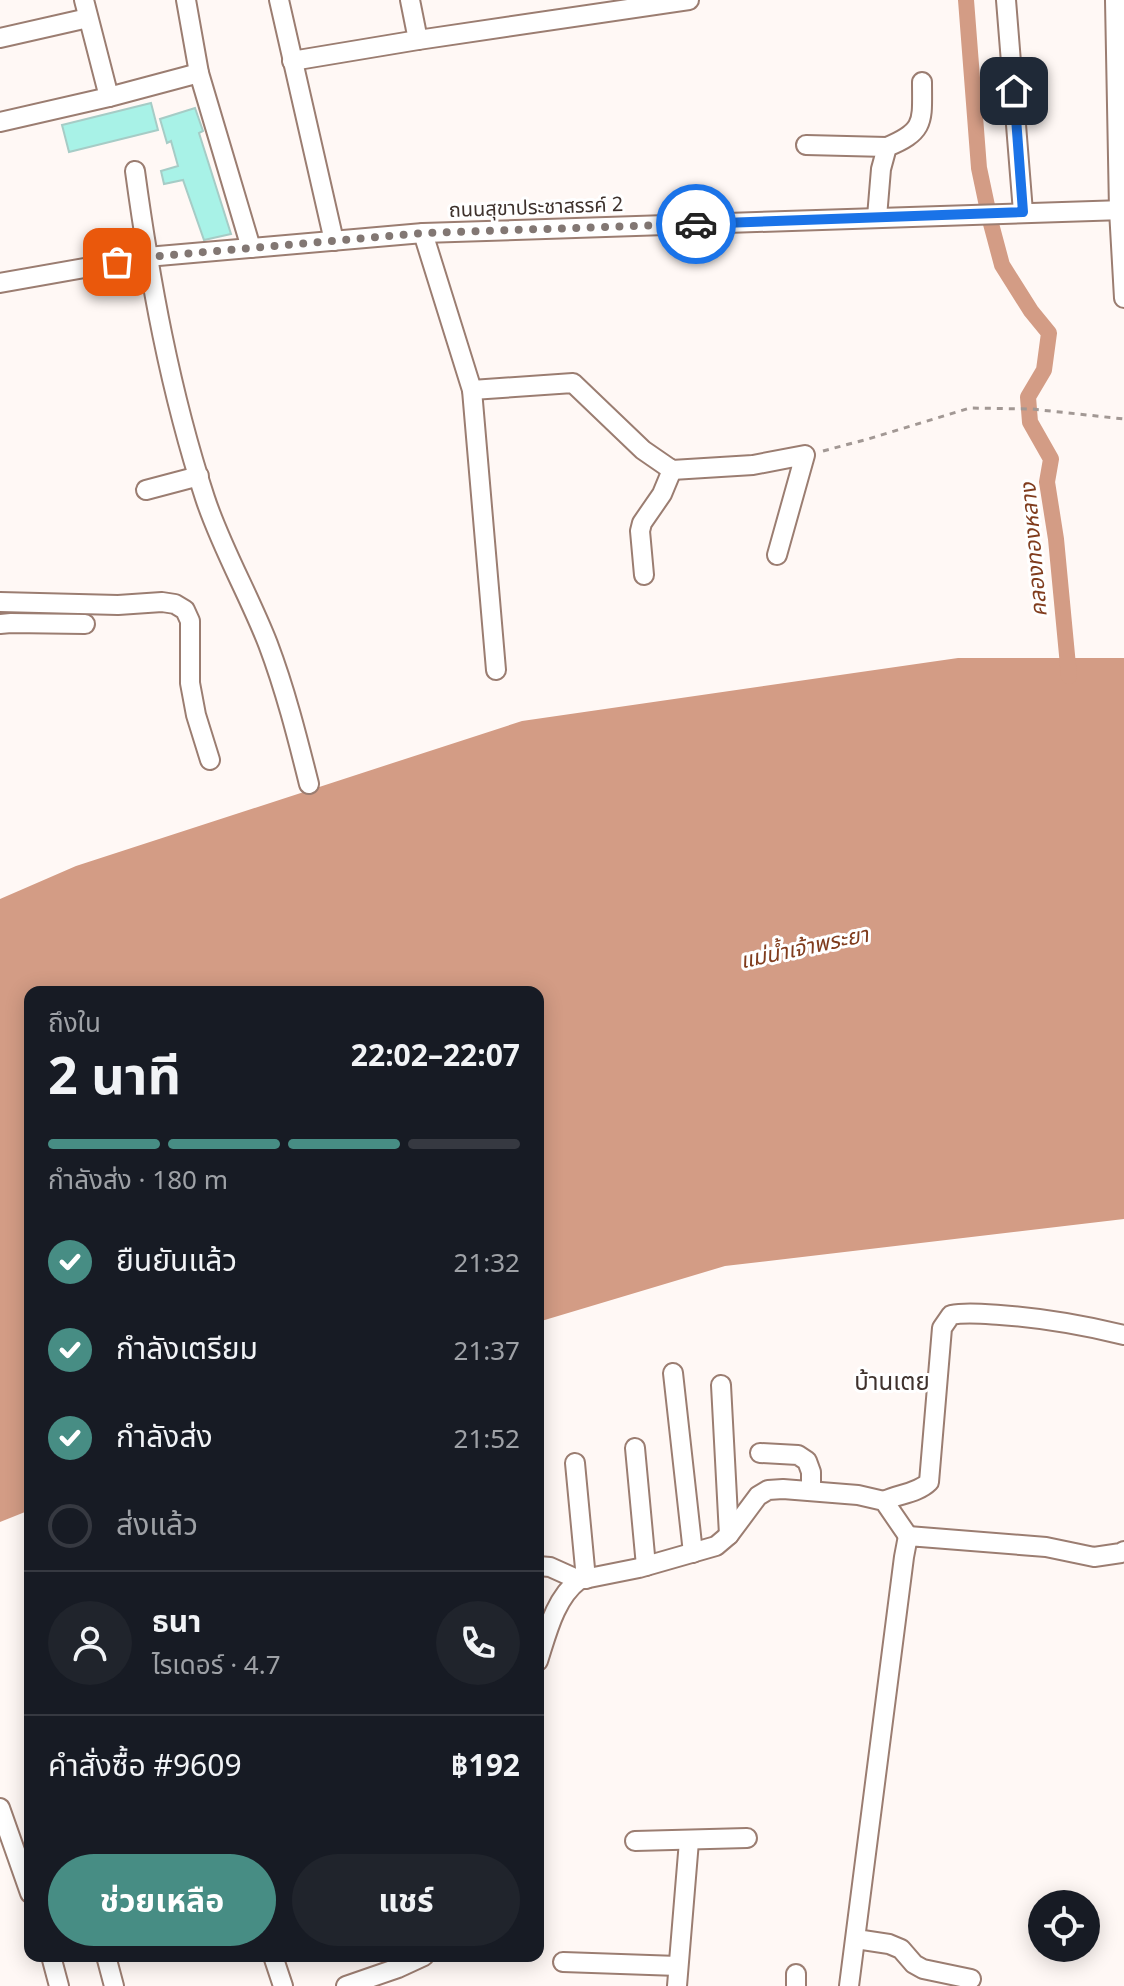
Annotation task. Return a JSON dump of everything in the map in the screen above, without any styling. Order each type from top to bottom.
[{"type":"street","points":[[186,0],[199,73],[251,248]]},
{"type":"street","points":[[279,0],[334,241]]},
{"type":"street","points":[[410,0],[418,40]]},
{"type":"street","points":[[1006,0],[1023,212]]},
{"type":"street","points":[[1115,0],[1124,298]]},
{"type":"street","points":[[292,61],[418,40],[689,6]]},
{"type":"street","points":[[0,38],[86,9],[109,97]]},
{"type":"street","points":[[0,122],[199,73]]},
{"type":"street","points":[[806,145],[887,147],[908,138],[918,126],[922,113],[922,82]]},
{"type":"street","points":[[877,217],[881,169],[887,147]]},
{"type":"street","points":[[135,171],[147,257],[171,378],[206,500],[267,642],[294,720],[309,784]]},
{"type":"street","name":"ถนนสุขาประชาสรรค์ 2","points":[[0,283],[147,257],[423,233],[1122,210]]},
{"type":"street","points":[[423,233],[472,390],[496,670]]},
{"type":"street","points":[[472,390],[573,383],[643,450],[672,470],[753,465],[805,455],[777,555]]},
{"type":"street","points":[[644,575],[642,523],[662,494],[672,470]]},
{"type":"street","points":[[146,490],[199,476]]},
{"type":"street","points":[[0,602],[118,605],[162,602],[185,610],[190,621],[190,683],[210,760]]},
{"type":"street","points":[[0,624],[85,624]]},
{"type":"street","points":[[544,1643],[563,1597],[583,1580],[716,1546],[729,1535],[758,1496],[768,1490],[858,1495],[884,1501],[927,1485],[942,1328],[951,1315],[1028,1317],[1079,1324],[1124,1335]]},
{"type":"street","points":[[673,1373],[693,1553]]},
{"type":"street","points":[[721,1385],[729,1535]]},
{"type":"street","points":[[635,1448],[646,1566]]},
{"type":"street","points":[[760,1453],[798,1455],[807,1461],[811,1472],[811,1491]]},
{"type":"street","points":[[575,1463],[583,1580]]},
{"type":"street","points":[[849,1986],[908,1536],[884,1501]]},
{"type":"street","points":[[908,1536],[1046,1547],[1094,1557],[1124,1551]]},
{"type":"street","points":[[544,1567],[583,1580]]},
{"type":"street","points":[[0,1808],[24,1876]]},
{"type":"street","points":[[635,1841],[747,1838]]},
{"type":"street","points":[[677,1986],[689,1841]]},
{"type":"street","points":[[856,1939],[889,1944],[901,1949],[923,1969],[973,1983]]},
{"type":"street","points":[[53,1962],[59,1986]]},
{"type":"street","points":[[108,1962],[114,1986]]},
{"type":"street","points":[[275,1962],[283,1986]]},
{"type":"street","points":[[346,1986],[411,1962]]},
{"type":"street","points":[[563,1962],[678,1966]]},
{"type":"path","points":[[805,455],[970,408],[1032,409],[1124,419]]},
{"type":"water","name":"แม่น้ำเจ้าพระยา","points":[[958,658],[1124,658],[1124,1219],[725,1266],[544,1320],[544,986],[24,986],[24,1512],[0,1522],[0,899],[76,866],[522,721]]},
{"type":"building","points":[[151,103],[158,130],[69,152],[62,125]]},
{"type":"building","points":[[195,108],[203,131],[199,133],[231,234],[204,240],[183,180],[164,184],[161,171],[178,166],[171,141],[167,143],[160,119]]},
{"type":"waterway","name":"คลองทองหลาง","points":[[966,0],[979,168],[990,220],[1002,265],[1049,333],[1044,370],[1028,397],[1030,422],[1051,459],[1047,482],[1056,539],[1069,676]]},
{"type":"way so far","points":[[117,262],[423,233],[696,224]]},
{"type":"district","name":"บ้านเตย","points":[[892,1382]]},
{"type":"route","points":[[696,224],[1023,212],[1014,91]]}]
